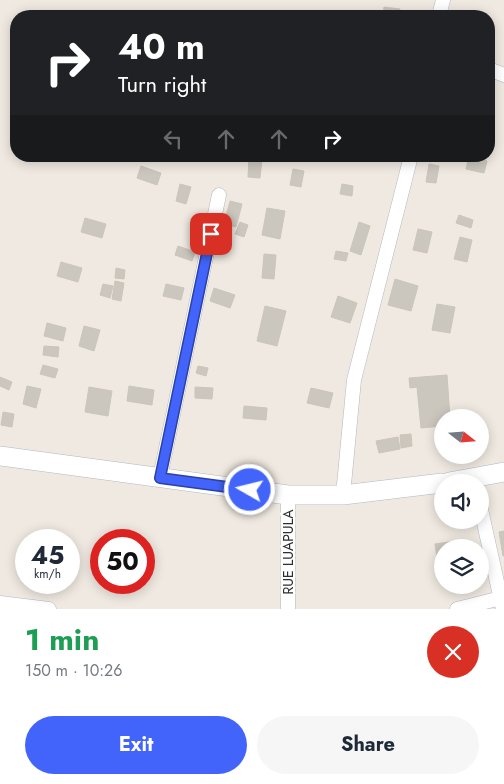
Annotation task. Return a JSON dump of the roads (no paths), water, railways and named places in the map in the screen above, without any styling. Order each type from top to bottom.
[{"type":"main road","points":[[0,456],[288,495],[343,495],[434,484]]},
{"type":"main road","points":[[489,476],[504,472]]},
{"type":"street","points":[[343,495],[354,380],[409,162]]},
{"type":"street","points":[[160,478],[220,196]]},
{"type":"street","name":"RUE LUAPULA","points":[[288,495],[288,609]]},
{"type":"street","points":[[456,609],[502,603],[485,529]]},
{"type":"street","points":[[0,603],[49,609]]}]
